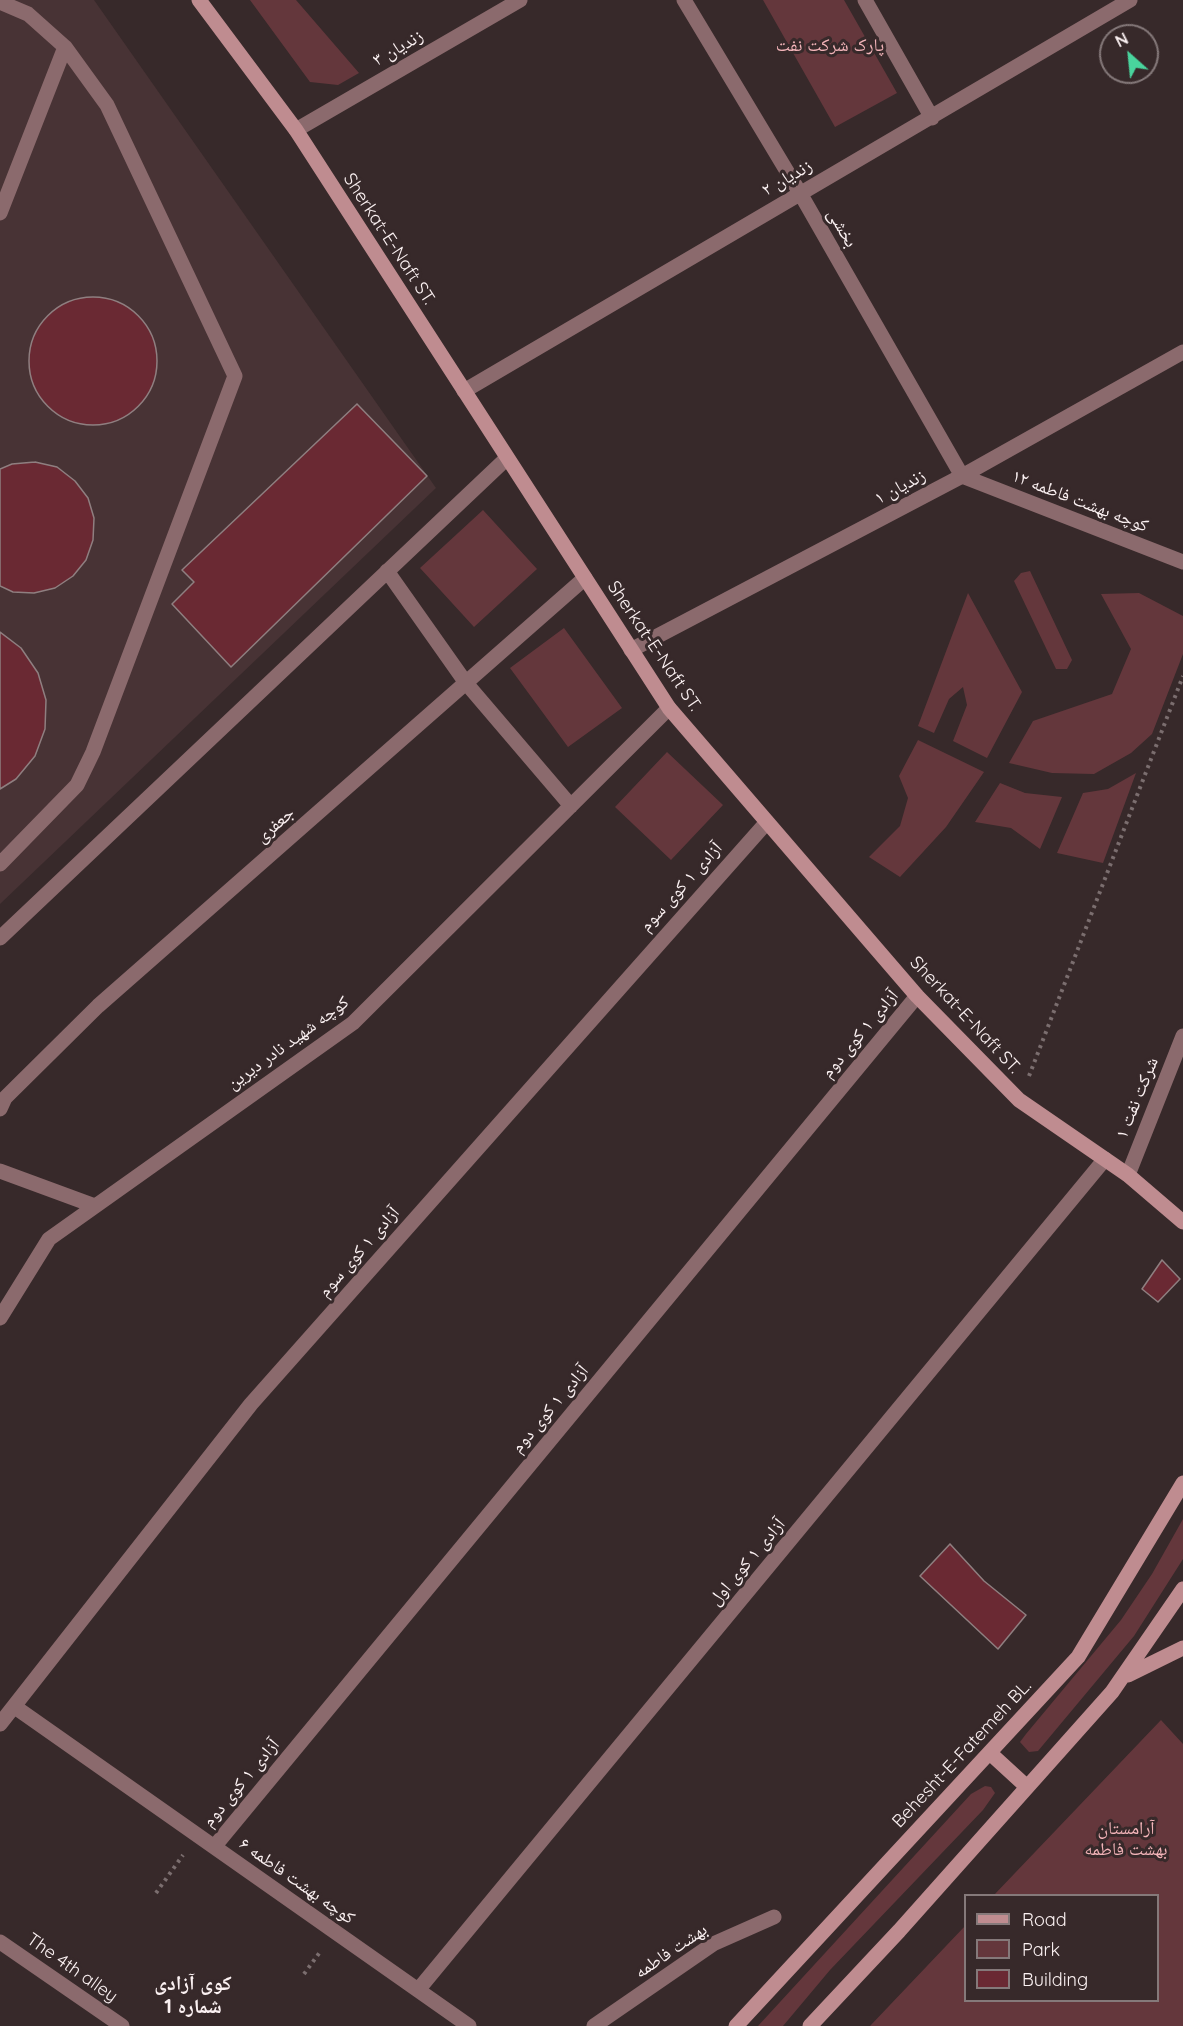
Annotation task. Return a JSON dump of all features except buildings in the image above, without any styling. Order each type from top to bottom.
[{"type":"street","name":"Sherkat-E-Naft ST.","points":[[199,0],[296,130],[669,708],[917,996],[1019,1100],[1128,1175],[1183,1222]]},
{"type":"street","name":"زندیان ۳","points":[[296,130],[520,0]]},
{"type":"street","name":"بخشی","points":[[684,0],[800,193],[962,476]]},
{"type":"street","points":[[864,0],[932,118]]},
{"type":"street","name":"زندیان ۲","points":[[464,392],[1131,0]]},
{"type":"street","points":[[0,2],[28,14],[65,47],[107,105],[235,376],[93,752],[77,785],[0,864]]},
{"type":"street","points":[[0,213],[65,47]]},
{"type":"street","name":"زندیان ۱","points":[[631,650],[962,476],[1183,352]]},
{"type":"street","points":[[0,938],[507,458]]},
{"type":"street","name":"کوچه بهشت فاطمه ۱۲","points":[[962,476],[1183,562]]},
{"type":"street","points":[[387,571],[466,683],[571,806]]},
{"type":"street","name":"جعفری","points":[[0,1108],[5,1098],[98,1006],[585,578]]},
{"type":"street","name":"کوچه شهید نادر دیرین","points":[[0,1318],[49,1239],[353,1023],[669,708]]},
{"type":"street","name":"آزادی ۱ کوی سوم","points":[[0,1724],[251,1404],[767,822]]},
{"type":"street","name":"آزادی ۱ کوی دوم","points":[[214,1847],[917,996]]},
{"type":"street","name":"شرکت نفت ۱","points":[[1128,1175],[1183,1036]]},
{"type":"street","name":"آزادی ۱ کوی اول","points":[[418,1990],[1105,1160]]},
{"type":"street","points":[[0,1171],[95,1206]]},
{"type":"street","name":"Behesht-E-Fatemeh BL.","points":[[736,2026],[991,1754],[1078,1657],[1183,1483]]},
{"type":"street","points":[[810,2026],[1125,1676],[1183,1589]]},
{"type":"street","points":[[1125,1676],[1183,1648]]},
{"type":"street","name":"کوچه بهشت فاطمه ۶","points":[[15,1707],[469,2026]]},
{"type":"street","points":[[991,1754],[1027,1787]]},
{"type":"street","name":"بهشت فاطمه","points":[[594,2026],[714,1944],[774,1917]]},
{"type":"street","name":"The 4th alley","points":[[0,1942],[122,2026]]},
{"type":"path","points":[[1019,1100],[1183,678]]},
{"type":"path","points":[[156,1893],[197,1835]]},
{"type":"shaded area","points":[[0,0],[94,0],[436,488],[0,904]]},
{"type":"green space","points":[[250,0],[296,0],[359,73],[338,85],[310,82]]},
{"type":"green space","name":"پارک شرکت نفت","points":[[763,0],[844,0],[897,93],[835,127]]},
{"type":"green space","points":[[483,510],[537,569],[474,627],[420,568]]},
{"type":"green space","points":[[1030,571],[1072,660],[1067,669],[1056,669],[1014,581],[1021,573]]},
{"type":"green space","points":[[968,593],[1022,692],[987,758],[953,741],[967,705],[963,687],[949,699],[934,733],[918,726]]},
{"type":"green space","points":[[1139,593],[1183,616],[1183,654],[1152,734],[1131,753],[1094,774],[1052,773],[1009,763],[1033,721],[1112,694],[1131,649],[1101,594]]},
{"type":"green space","points":[[564,628],[622,708],[568,747],[510,668]]},
{"type":"green space","points":[[918,740],[984,772],[946,827],[900,877],[869,857],[900,826],[908,798],[899,776]]},
{"type":"green space","points":[[667,752],[723,805],[671,860],[615,807]]},
{"type":"green space","points":[[1136,773],[1103,863],[1057,853],[1083,793],[1108,789]]},
{"type":"green space","points":[[1000,783],[1025,793],[1062,797],[1040,849],[1011,828],[975,822]]},
{"type":"green space","points":[[1183,1519],[1183,1559],[1134,1636],[1038,1751],[1029,1752],[1020,1742],[1121,1620],[1152,1574]]},
{"type":"green space","name":"آرامستان بهشت فاطمه","points":[[1161,1720],[1183,1744],[1183,2026],[870,2026],[964,1927],[964,2002],[1159,2002],[1159,1894],[995,1894]]},
{"type":"green space","points":[[985,1786],[991,1787],[995,1793],[983,1810],[830,1970],[783,2026],[758,2026],[971,1794]]},
{"type":"district","name":"کوی آزادی شماره 1","points":[[193,1996]]}]
